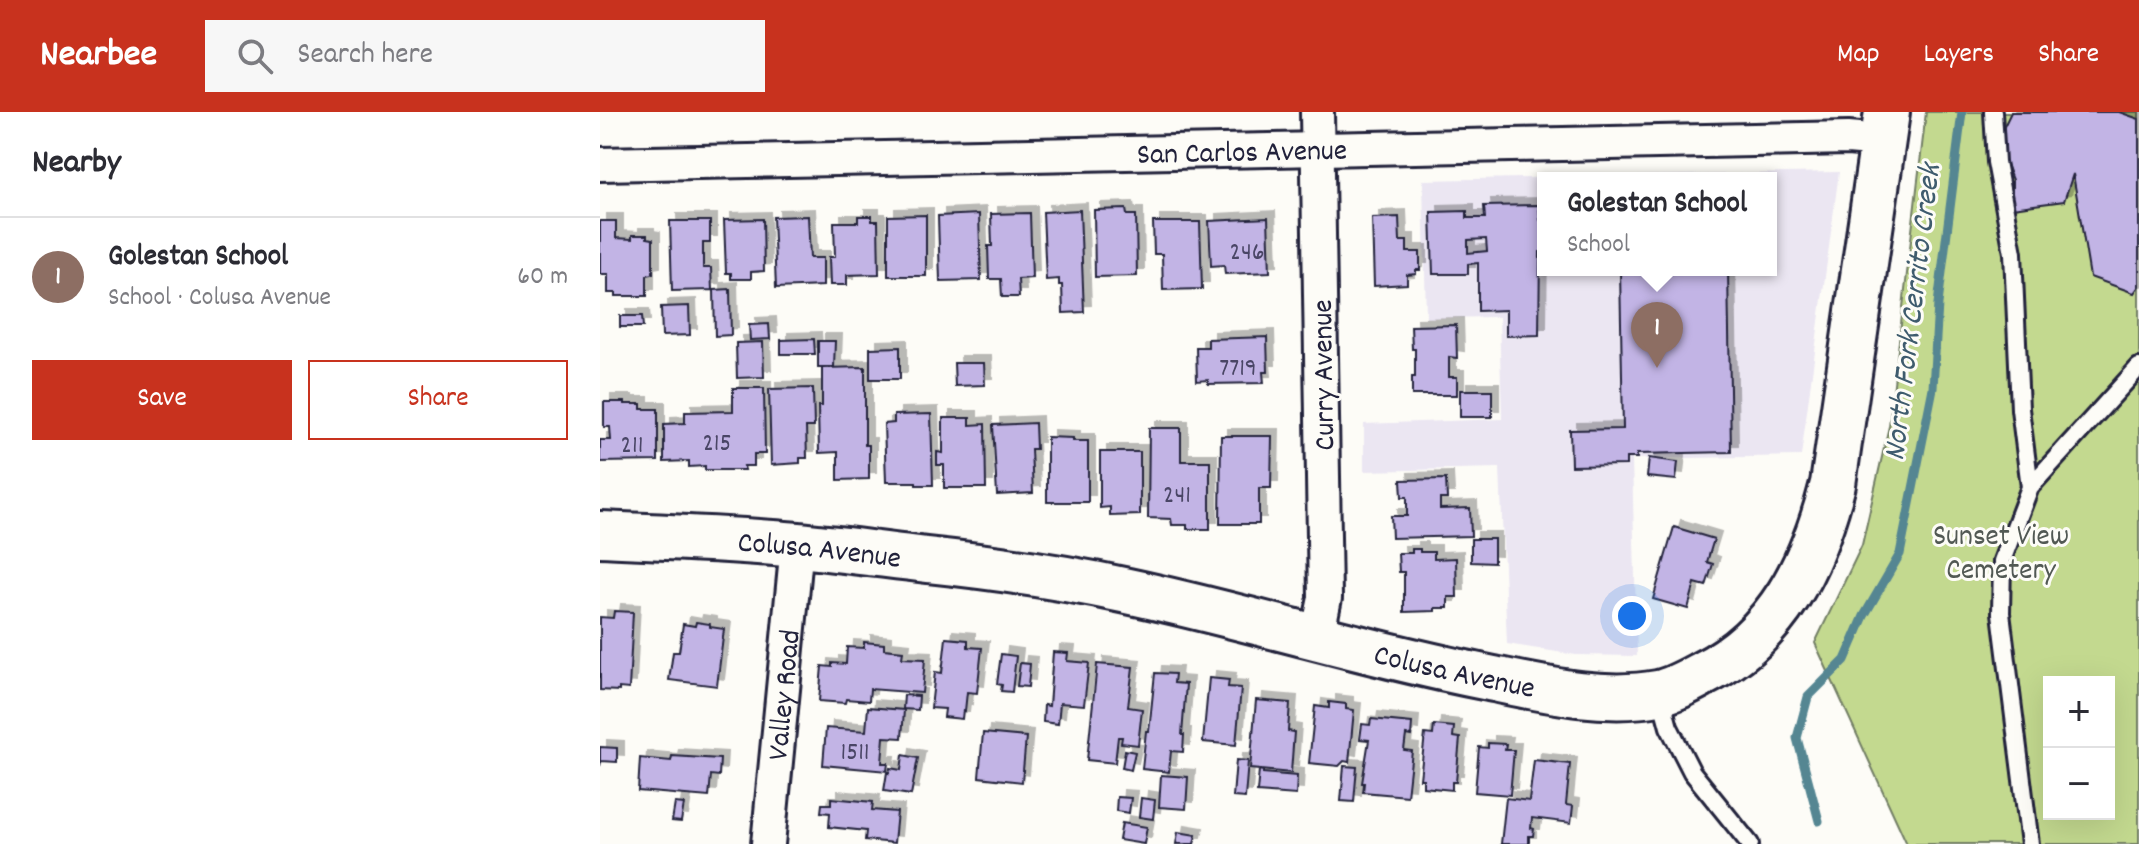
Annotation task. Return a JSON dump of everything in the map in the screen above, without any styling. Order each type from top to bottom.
[{"type":"street","name":"Curry Avenue","points":[[1317,112],[1325,598],[1317,637]]},
{"type":"street","name":"San Carlos Avenue","points":[[600,164],[1848,138],[1884,126]]},
{"type":"street","name":"Colusa Avenue","points":[[600,534],[797,545],[1028,571],[1124,590],[1451,671],[1552,691],[1614,696],[1660,692],[1719,666],[1746,646],[1772,619],[1810,557],[1833,484],[1884,126]]},
{"type":"street","name":"Valley Road","points":[[768,844],[797,545]]},
{"type":"lane","points":[[1993,112],[1996,162],[2013,253],[2020,409],[2030,487]]},
{"type":"lane","points":[[2030,844],[2001,613],[2002,561],[2030,487],[2139,367]]},
{"type":"lane","points":[[1660,692],[1669,727],[1692,772],[1750,844]]},
{"type":"shaded area","points":[[1839,172],[1801,456],[1632,459],[1637,656],[1576,655],[1507,644],[1500,468],[1364,471],[1364,424],[1502,419],[1499,317],[1426,318],[1423,180],[1537,178],[1537,276],[1777,276],[1777,173]]},
{"type":"green space","name":"Sunset View Cemetery","points":[[1926,112],[2139,112],[2139,844],[1907,844],[1815,643],[1862,545],[1889,426]]},
{"type":"building","points":[[2011,112],[2119,112],[2139,119],[2139,286],[2134,293],[2090,277],[2073,174],[2064,201],[2012,208],[2012,180],[1997,141]]},
{"type":"building","points":[[1537,205],[1539,335],[1506,336],[1506,310],[1478,311],[1478,263],[1468,264],[1468,274],[1433,274],[1431,212],[1467,211],[1467,218],[1485,218],[1484,206]],"holes":[[[1486,239],[1487,251],[1468,253],[1468,240]]]},
{"type":"building","points":[[1126,209],[1127,215],[1136,215],[1137,276],[1095,277],[1094,210]]},
{"type":"building","points":[[1080,210],[1084,312],[1063,313],[1059,279],[1046,280],[1043,212]]},
{"type":"building","points":[[1030,213],[1032,278],[1018,279],[1019,297],[1002,297],[1001,279],[989,279],[991,214]]},
{"type":"building","points":[[979,214],[981,280],[940,281],[938,216]]},
{"type":"building","points":[[926,215],[926,276],[888,276],[888,216]]},
{"type":"building","points":[[808,216],[810,258],[823,258],[823,286],[776,288],[773,217]]},
{"type":"building","points":[[858,216],[872,216],[872,221],[878,221],[879,274],[847,275],[847,285],[830,285],[829,257],[835,257],[834,222],[858,222]]},
{"type":"building","points":[[1399,217],[1400,241],[1407,241],[1407,252],[1420,252],[1420,270],[1407,275],[1407,284],[1374,286],[1372,218]]},
{"type":"building","points":[[1268,218],[1270,272],[1225,274],[1224,265],[1211,266],[1209,221]]},
{"type":"building","points":[[763,219],[764,271],[751,272],[751,279],[731,279],[731,273],[726,273],[724,220]]},
{"type":"building","points":[[600,221],[616,221],[616,238],[632,239],[632,235],[647,235],[647,238],[653,239],[653,274],[647,275],[647,296],[608,293],[608,274],[600,274]]},
{"type":"building","points":[[670,221],[710,221],[710,243],[703,243],[703,268],[711,268],[712,290],[672,291]]},
{"type":"building","points":[[1153,222],[1200,222],[1202,289],[1163,290],[1162,254],[1154,254]]},
{"type":"building","points":[[1620,276],[1728,276],[1731,452],[1637,454],[1637,458],[1626,458],[1626,465],[1571,466],[1570,430],[1623,429]]},
{"type":"building","points":[[730,289],[731,335],[715,336],[714,290]]},
{"type":"building","points":[[689,306],[690,335],[662,336],[661,307]]},
{"type":"building","points":[[620,316],[642,316],[643,327],[620,327]]},
{"type":"building","points":[[769,324],[770,339],[750,340],[749,325]]},
{"type":"building","points":[[1456,325],[1457,358],[1449,357],[1449,377],[1457,377],[1457,395],[1412,395],[1415,349],[1412,349],[1411,326]]},
{"type":"building","points":[[1267,337],[1268,372],[1263,372],[1264,383],[1208,384],[1208,380],[1197,381],[1196,347],[1208,347],[1208,339]]},
{"type":"building","points":[[814,339],[815,354],[781,354],[781,340]]},
{"type":"building","points":[[818,341],[835,341],[834,367],[818,367]]},
{"type":"building","points":[[763,342],[764,377],[737,378],[736,343]]},
{"type":"building","points":[[900,347],[900,379],[870,379],[870,348]]},
{"type":"building","points":[[954,363],[984,363],[985,385],[955,386]]},
{"type":"building","points":[[865,367],[865,445],[869,445],[869,479],[838,480],[838,452],[819,453],[818,406],[822,406],[822,368]]},
{"type":"building","points":[[733,388],[764,388],[765,454],[754,454],[754,466],[744,466],[745,470],[705,470],[705,466],[689,467],[689,461],[664,462],[664,424],[685,423],[685,412],[733,411]]},
{"type":"building","points":[[813,388],[814,427],[806,427],[807,458],[800,458],[800,463],[771,465],[769,389]]},
{"type":"building","points":[[1460,390],[1492,390],[1492,417],[1460,417]]},
{"type":"building","points":[[604,402],[641,404],[641,409],[658,409],[658,461],[600,462],[600,440],[611,440],[610,427],[604,427]]},
{"type":"building","points":[[931,414],[933,485],[886,482],[884,424],[894,423],[894,415]]},
{"type":"building","points":[[943,418],[970,418],[970,425],[985,424],[986,488],[944,488],[944,465],[937,465],[937,452],[943,453]]},
{"type":"building","points":[[1035,423],[1036,449],[1031,449],[1033,493],[997,495],[993,425]]},
{"type":"building","points":[[1149,428],[1181,428],[1181,461],[1210,461],[1210,529],[1187,529],[1187,525],[1172,525],[1171,519],[1148,518]]},
{"type":"building","points":[[1221,436],[1272,436],[1271,488],[1259,488],[1259,524],[1220,524]]},
{"type":"building","points":[[1047,437],[1088,441],[1088,502],[1047,502]]},
{"type":"building","points":[[1100,452],[1140,452],[1140,515],[1110,516],[1110,507],[1100,508]]},
{"type":"building","points":[[1649,458],[1678,462],[1676,480],[1647,477]]},
{"type":"building","points":[[1446,479],[1447,499],[1440,499],[1440,509],[1470,508],[1471,536],[1392,538],[1391,516],[1407,516],[1407,497],[1402,497],[1401,480]]},
{"type":"building","points":[[1674,527],[1714,539],[1707,562],[1713,564],[1706,586],[1695,583],[1688,609],[1653,599]]},
{"type":"building","points":[[1471,539],[1494,539],[1494,563],[1471,562]]},
{"type":"building","points":[[1412,549],[1434,552],[1434,559],[1456,558],[1457,597],[1448,597],[1448,608],[1404,612],[1404,572],[1399,572],[1398,553],[1412,553]]},
{"type":"building","points":[[614,611],[633,612],[629,689],[600,690],[600,617],[613,618]]},
{"type":"building","points":[[696,622],[724,629],[717,686],[669,680],[673,652],[679,652],[683,624],[695,626]]},
{"type":"building","points":[[946,638],[968,640],[968,647],[982,648],[977,693],[967,692],[962,719],[944,717],[945,709],[931,708],[935,672],[942,673]]},
{"type":"building","points":[[864,642],[884,644],[884,649],[903,651],[902,658],[925,659],[922,693],[870,689],[869,701],[819,701],[822,666],[846,664],[847,647],[864,648]]},
{"type":"building","points":[[1053,652],[1068,653],[1067,661],[1089,663],[1084,705],[1060,703],[1058,724],[1043,722],[1044,705],[1049,706]]},
{"type":"building","points":[[1001,654],[1016,656],[1012,692],[1001,691],[1002,685],[997,684]]},
{"type":"building","points":[[1020,663],[1030,664],[1028,687],[1017,686]]},
{"type":"building","points":[[1097,664],[1133,667],[1128,707],[1142,709],[1138,745],[1121,743],[1122,737],[1118,737],[1115,763],[1087,760]]},
{"type":"building","points":[[1155,673],[1175,674],[1174,683],[1186,684],[1183,752],[1171,751],[1169,772],[1142,769]]},
{"type":"building","points":[[1209,678],[1229,680],[1228,687],[1241,688],[1236,745],[1203,742]]},
{"type":"building","points":[[904,695],[919,696],[918,710],[903,709]]},
{"type":"building","points":[[1256,700],[1290,703],[1288,731],[1294,732],[1291,773],[1250,769]]},
{"type":"building","points":[[1329,702],[1346,704],[1346,709],[1354,710],[1349,762],[1344,761],[1339,766],[1309,763],[1315,706],[1329,708]]},
{"type":"building","points":[[868,707],[904,710],[902,738],[884,737],[882,763],[888,763],[887,771],[823,765],[826,728],[866,731]]},
{"type":"building","points":[[1371,719],[1412,723],[1411,736],[1406,735],[1404,750],[1412,751],[1407,796],[1363,792],[1369,740],[1360,739],[1362,724],[1370,725]]},
{"type":"building","points":[[1434,725],[1454,727],[1453,737],[1460,738],[1456,782],[1452,782],[1452,790],[1423,787],[1423,779],[1420,779],[1425,734],[1433,735]]},
{"type":"building","points":[[983,733],[1026,737],[1022,782],[979,777]]},
{"type":"building","points":[[1488,743],[1506,744],[1505,750],[1514,750],[1510,795],[1475,792],[1479,747],[1488,748]]},
{"type":"building","points":[[600,747],[617,748],[617,762],[601,761],[600,766]]},
{"type":"building","points":[[1125,750],[1135,752],[1131,770],[1122,768]]},
{"type":"building","points":[[903,755],[918,758],[911,795],[884,791],[887,772],[890,768],[901,770]]},
{"type":"building","points":[[672,756],[720,759],[719,776],[711,775],[709,797],[638,791],[640,758],[671,761]]},
{"type":"building","points":[[1236,760],[1248,761],[1245,798],[1233,797]]},
{"type":"building","points":[[1534,760],[1570,764],[1566,805],[1573,806],[1571,823],[1532,818],[1531,828],[1534,829],[1533,836],[1529,836],[1529,844],[1501,844],[1506,798],[1529,801]]},
{"type":"building","points":[[1344,766],[1357,767],[1354,802],[1341,801]]},
{"type":"building","points":[[1259,770],[1297,776],[1296,795],[1257,792]]},
{"type":"building","points":[[1161,775],[1188,777],[1186,809],[1159,807]]},
{"type":"building","points":[[1117,797],[1131,798],[1129,813],[1116,811]]},
{"type":"building","points":[[831,798],[873,802],[872,810],[897,812],[894,843],[865,840],[866,831],[829,827],[830,813],[821,812],[822,804],[831,804]]},
{"type":"building","points":[[1141,798],[1155,800],[1153,819],[1139,817]]},
{"type":"building","points":[[675,803],[684,804],[681,822],[672,821]]},
{"type":"building","points":[[1122,823],[1147,827],[1144,844],[1119,840]]},
{"type":"building","points":[[1178,832],[1196,835],[1194,844],[1176,844]]},
{"type":"waterway","name":"North Fork Cerrito Creek","points":[[1819,821],[1797,738],[1808,697],[1845,660],[1864,616],[1900,554],[1933,388],[1938,304],[1962,112]]},
{"type":"place","name":"Golestan School","points":[[1657,368]]}]
